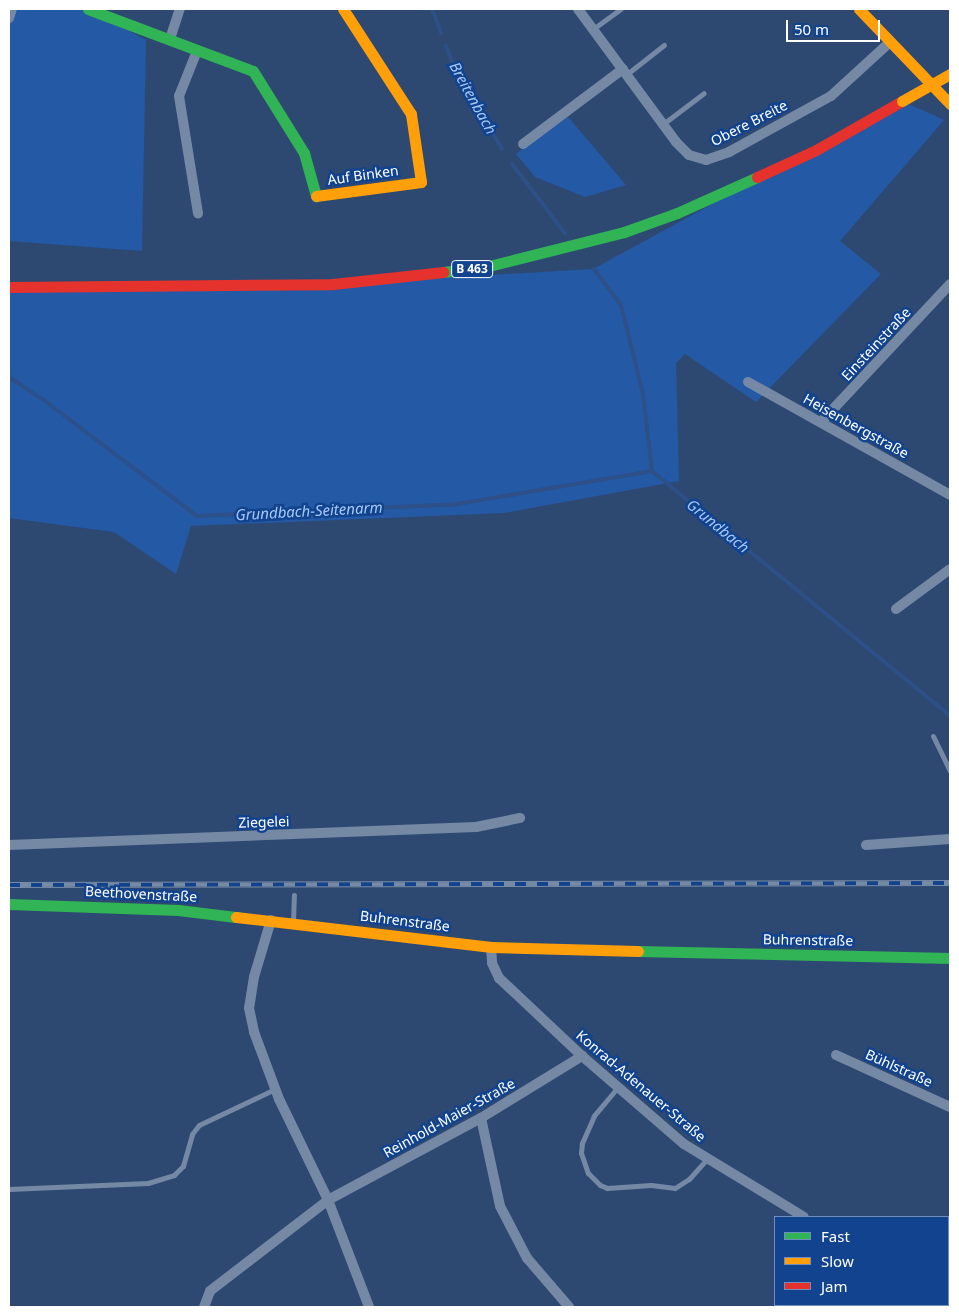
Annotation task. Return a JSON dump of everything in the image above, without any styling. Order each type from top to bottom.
[{"type":"street","points":[[9,18],[12,9]]},
{"type":"street","name":"Auf Binken","points":[[88,9],[253,71],[304,153],[316,197],[422,182],[411,114],[343,9]]},
{"type":"street","points":[[170,39],[180,9]]},
{"type":"street","name":"Obere Breite","points":[[578,9],[662,124],[689,155],[706,160],[729,152],[831,96],[890,42]]},
{"type":"street","points":[[859,9],[950,104]]},
{"type":"street","points":[[197,51],[180,96],[198,213]]},
{"type":"street","points":[[523,144],[625,72]]},
{"type":"street","name":"B 463","points":[[9,287],[333,284],[485,267],[624,232],[677,213],[816,150],[950,74]]},
{"type":"street","name":"Einsteinstraße","points":[[821,422],[950,284]]},
{"type":"street","name":"Heisenbergstraße","points":[[748,382],[950,495]]},
{"type":"street","points":[[896,609],[950,569]]},
{"type":"street","name":"Ziegelei","points":[[9,845],[476,827],[520,818]]},
{"type":"street","points":[[866,845],[950,839]]},
{"type":"street","name":"Beethovenstraße","points":[[9,904],[178,910],[271,920]]},
{"type":"street","points":[[271,920],[254,977],[249,1008],[254,1032],[275,1089],[328,1200],[369,1307]]},
{"type":"street","name":"Buhrenstraße","points":[[271,920],[491,947],[950,958]]},
{"type":"street","name":"Konrad-Adenauer-Straße","points":[[491,947],[492,963],[499,978],[582,1056],[684,1144],[802,1216]]},
{"type":"street","name":"Bühlstraße","points":[[836,1055],[950,1107]]},
{"type":"street","name":"Reinhold-Maier-Straße","points":[[204,1307],[210,1292],[328,1200],[481,1118],[582,1056]]},
{"type":"street","points":[[481,1118],[500,1206],[527,1258],[569,1307]]},
{"type":"lane","points":[[593,29],[621,9]]},
{"type":"lane","points":[[625,72],[664,46]]},
{"type":"lane","points":[[662,124],[704,93]]},
{"type":"lane","points":[[932,736],[950,770]]},
{"type":"lane","points":[[293,922],[294,895]]},
{"type":"lane","points":[[618,1087],[594,1116],[582,1143],[581,1154],[588,1173],[600,1185],[614,1188],[651,1185],[675,1188],[689,1179],[707,1159]]},
{"type":"lane","points":[[9,1189],[148,1183],[174,1175],[183,1166],[192,1134],[199,1125],[275,1089]]},
{"type":"shaded area","points":[[9,9],[88,9],[146,40],[142,251],[9,241]]},
{"type":"shaded area","points":[[902,101],[944,120],[840,241],[881,274],[756,402],[685,354],[676,363],[679,481],[504,513],[191,526],[176,574],[114,532],[9,518],[9,287],[333,284],[593,269]]},
{"type":"shaded area","points":[[566,117],[569,118],[626,185],[585,197],[535,177],[516,154]]},
{"type":"waterway","name":"Breitenbach","points":[[432,9],[441,33]]},
{"type":"waterway","name":"Breitenbach","points":[[446,46],[454,67],[502,149]]},
{"type":"waterway","name":"Breitenbach","points":[[512,164],[565,233]]},
{"type":"waterway","name":"Grundbach","points":[[594,269],[621,305],[643,394],[652,471],[950,716]]},
{"type":"waterway","name":"Grundbach-Seitenarm","points":[[9,377],[45,401],[197,516],[457,504],[652,471]]},
{"type":"railway","points":[[9,885],[950,883]]},
{"type":"traffic: fast","points":[[88,9],[253,71],[304,153],[316,196]]},
{"type":"traffic: fast","points":[[443,272],[485,267],[624,232],[677,213],[757,177]]},
{"type":"traffic: fast","points":[[9,904],[178,910],[236,917]]},
{"type":"traffic: fast","points":[[638,951],[950,958]]},
{"type":"traffic: slow","points":[[316,196],[421,182],[411,114],[343,9]]},
{"type":"traffic: slow","points":[[859,9],[950,104]]},
{"type":"traffic: slow","points":[[902,101],[950,74]]},
{"type":"traffic: slow","points":[[236,917],[491,947],[638,951]]},
{"type":"traffic: jam","points":[[757,177],[816,150],[902,101]]},
{"type":"traffic: jam","points":[[9,287],[333,284],[443,272]]}]
